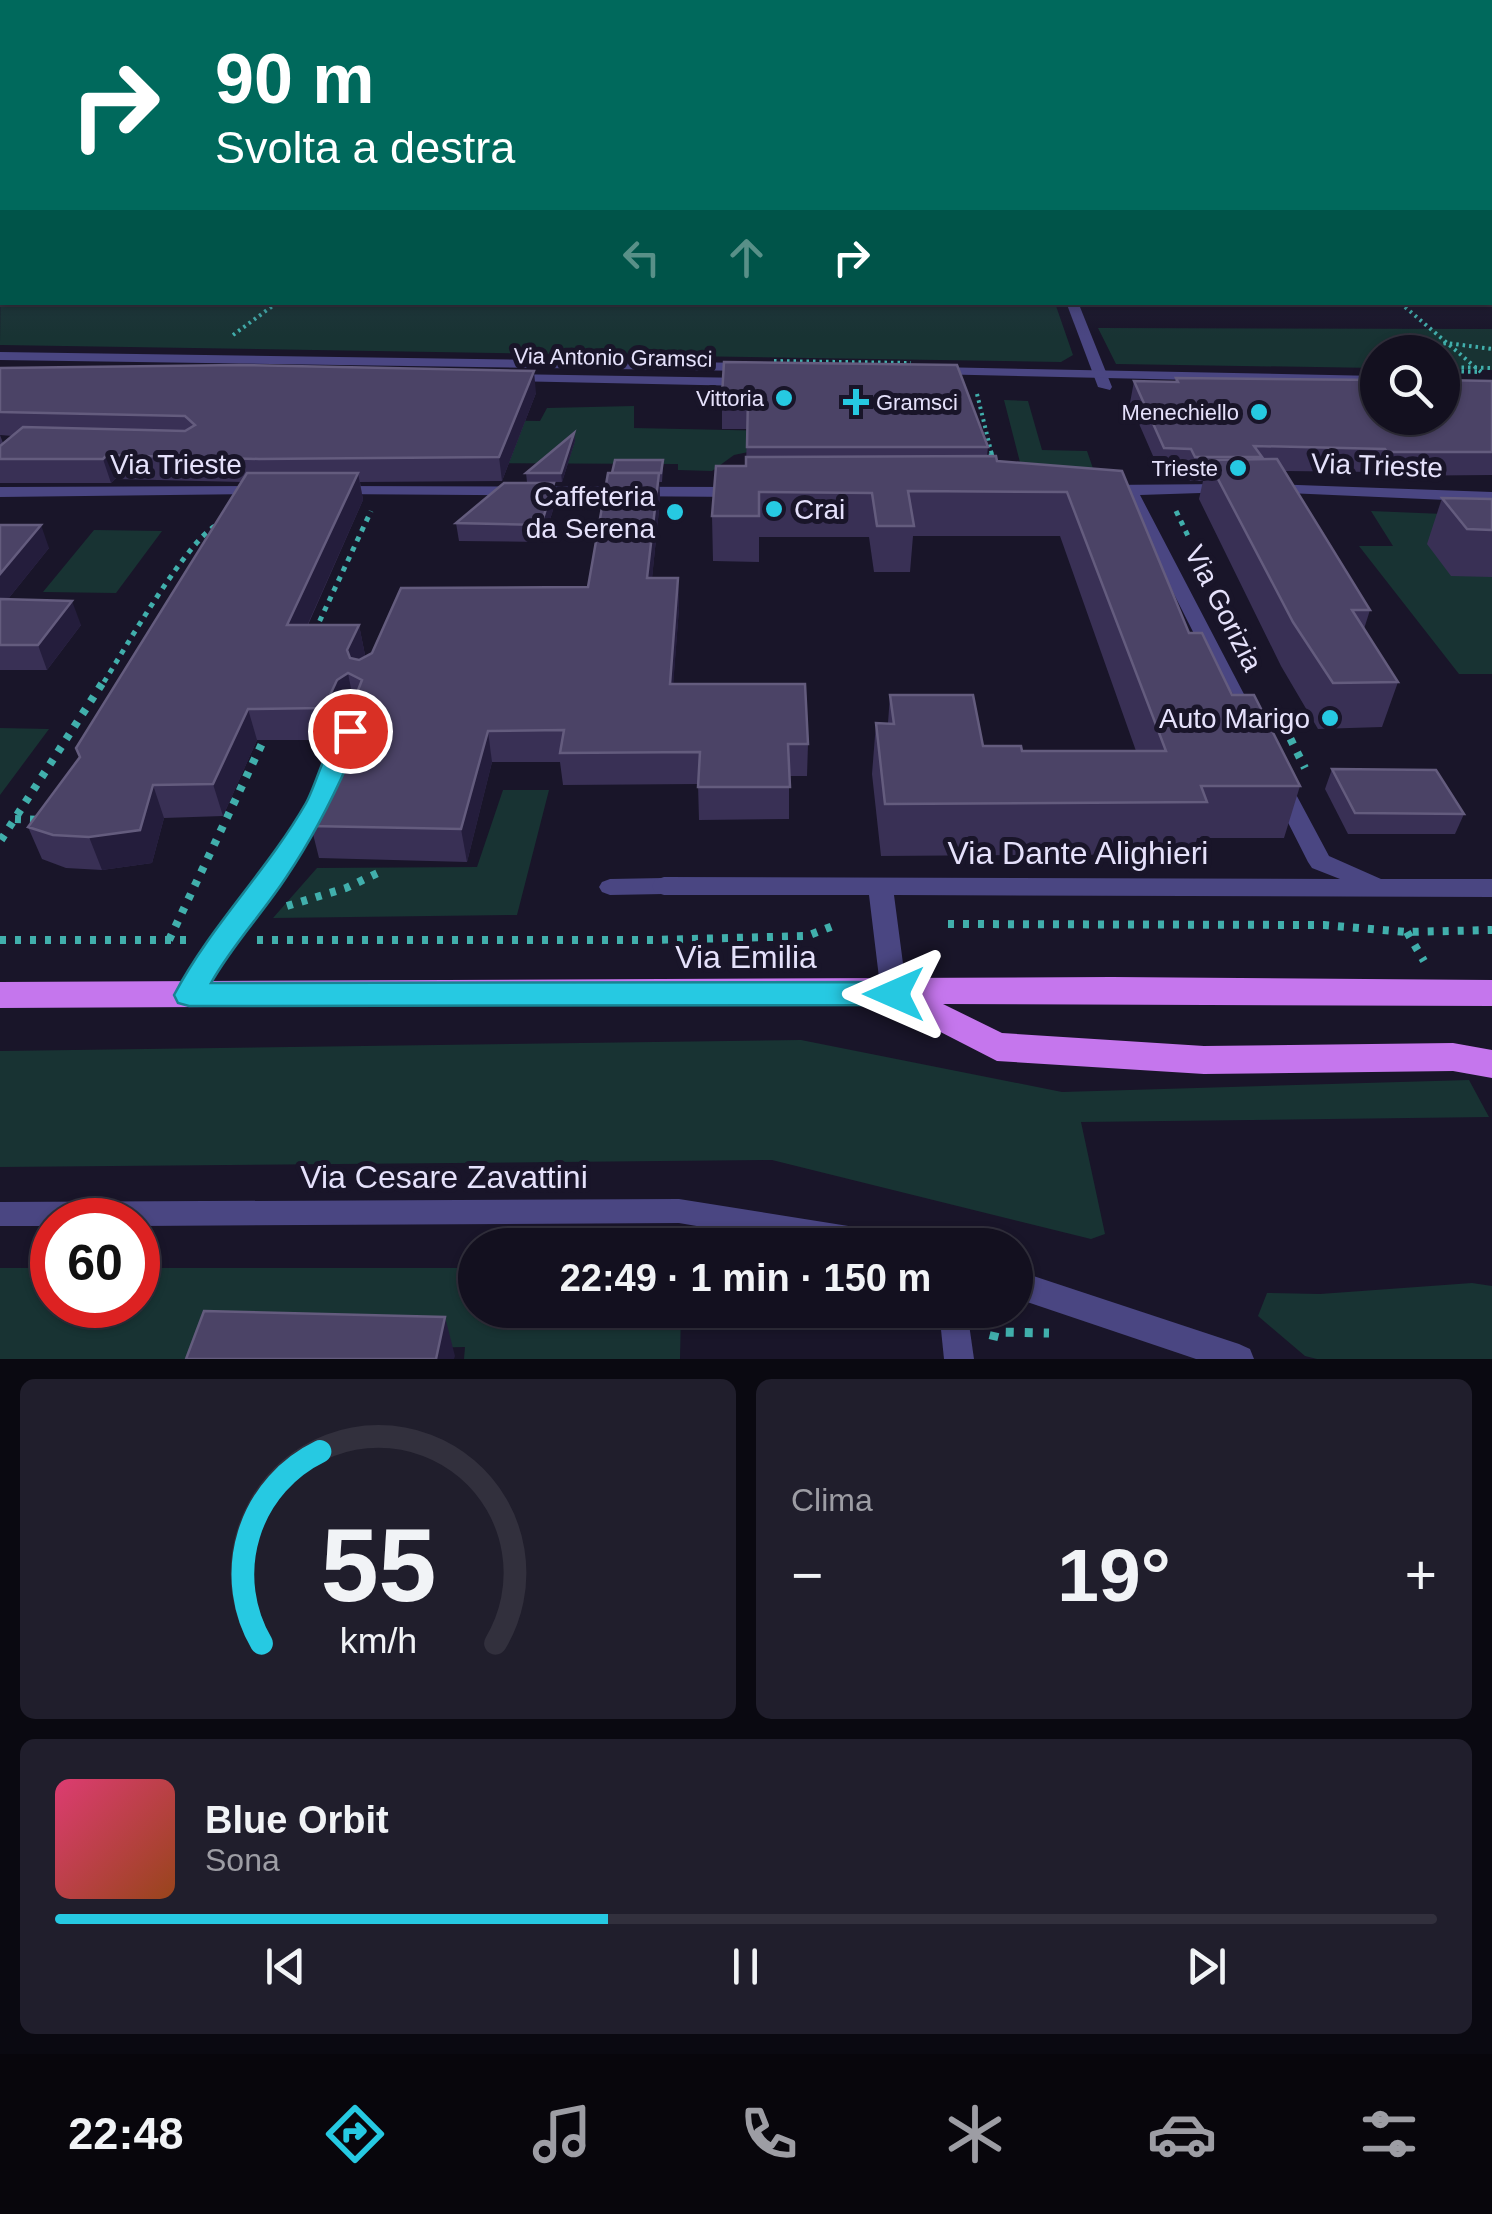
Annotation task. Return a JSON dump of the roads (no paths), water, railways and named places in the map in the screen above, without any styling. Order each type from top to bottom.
[{"type":"main road","name":"Via Emilia","points":[[0,996],[1112,990],[1492,993]]},
{"type":"main road","points":[[894,994],[997,1047],[1204,1060],[1453,1056],[1492,1064]]},
{"type":"street","points":[[1073,305],[1102,381]]},
{"type":"street","name":"Via Antonio Gramsci","points":[[0,356],[766,375]]},
{"type":"street","name":"Via Antonio Gramsci","points":[[0,370],[604,372]]},
{"type":"street","points":[[920,371],[1360,388]]},
{"type":"street","points":[[934,384],[1360,380]]},
{"type":"street","points":[[1078,491],[1236,489]]},
{"type":"street","name":"Via Trieste","points":[[1255,489],[1492,498]]},
{"type":"street","name":"Via Gorizia","points":[[1130,490],[1259,743]]},
{"type":"street","name":"Via Trieste","points":[[0,492],[284,491]]},
{"type":"street","points":[[320,491],[763,492]]},
{"type":"street","points":[[1270,764],[1320,862],[1386,888]]},
{"type":"street","points":[[1265,887],[1320,862]]},
{"type":"street","points":[[880,884],[894,994]]},
{"type":"street","name":"Via Dante Alighieri","points":[[664,886],[1492,888]]},
{"type":"lane","points":[[189,995],[220,940],[276,871],[321,800],[356,712]]},
{"type":"lane","points":[[610,887],[664,886]]},
{"type":"lane","name":"Via Cesare Zavattini","points":[[0,1214],[679,1211],[782,1228]]},
{"type":"lane","points":[[1033,1290],[1239,1359]]},
{"type":"lane","points":[[955,1328],[959,1359]]},
{"type":"place","name":"Vittoria","points":[[784,398]]},
{"type":"place","name":"Gramsci","points":[[856,402]]},
{"type":"place","name":"Menechiello","points":[[1259,412]]},
{"type":"place","name":"Trieste","points":[[1238,468]]},
{"type":"place","name":"Crai","points":[[774,509]]},
{"type":"place","name":"Caffeteria da Serena","points":[[675,512]]},
{"type":"place","name":"Auto Marigo","points":[[1330,718]]}]
